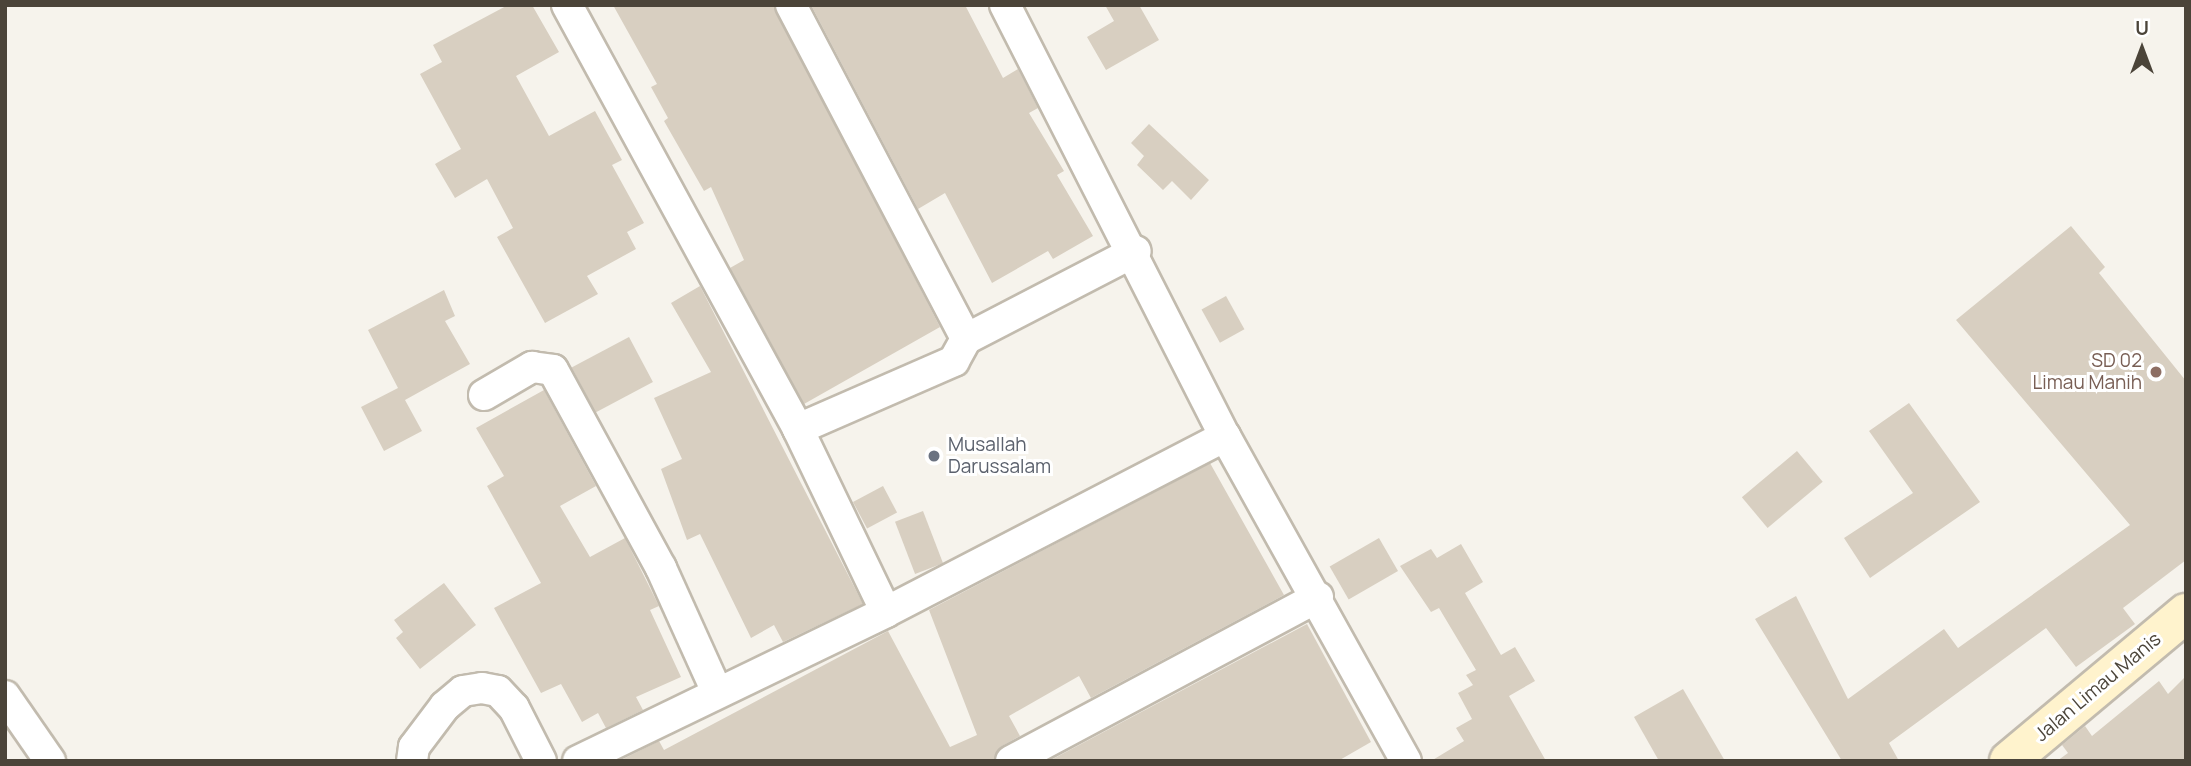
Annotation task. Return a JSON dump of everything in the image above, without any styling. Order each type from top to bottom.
[{"type":"street","points":[[567,5],[798,429],[886,612]]},
{"type":"street","points":[[791,5],[966,340]]},
{"type":"street","points":[[1005,5],[1136,251],[1225,436],[1318,597],[1406,761]]},
{"type":"street","points":[[798,429],[954,361],[966,340],[1136,251]]},
{"type":"street","points":[[484,395],[532,367],[553,370],[661,568],[716,692]]},
{"type":"street","points":[[578,761],[886,612],[1225,436]]},
{"type":"street","points":[[1011,761],[1318,597]]},
{"type":"street","name":"Jalan Limau Manis","points":[[2009,761],[2186,613]]},
{"type":"street","points":[[412,761],[414,747],[445,706],[463,691],[482,688],[498,691],[514,708],[541,761]]},
{"type":"street","points":[[5,696],[50,761]]},
{"type":"building","points":[[508,5],[532,5],[559,52],[516,76],[549,136],[595,111],[622,160],[612,165],[644,223],[627,232],[636,249],[587,276],[598,294],[545,323],[497,237],[513,228],[487,179],[455,198],[435,164],[461,149],[420,74],[442,62],[433,45]]},
{"type":"building","points":[[613,5],[774,5],[940,327],[804,404],[730,268],[744,260],[711,187],[704,191],[664,121],[668,118],[651,87],[657,84]]},
{"type":"building","points":[[811,5],[965,5],[1003,78],[1018,69],[1038,108],[1029,113],[1064,171],[1057,175],[1093,236],[1053,259],[1048,251],[992,283],[945,193],[918,209]]},
{"type":"building","points":[[1105,5],[1139,5],[1159,40],[1106,70],[1087,37],[1114,21]]},
{"type":"building","points":[[1149,124],[1209,180],[1191,200],[1172,181],[1163,190],[1137,165],[1144,156],[1131,143]]},
{"type":"building","points":[[2071,226],[2105,267],[2099,273],[2186,381],[2186,560],[2123,608],[2135,624],[2076,667],[2046,628],[1889,743],[1899,761],[1842,761],[1755,619],[1796,596],[1848,699],[1944,629],[1958,648],[2130,525],[1956,320]]},
{"type":"building","points":[[700,286],[863,604],[783,642],[774,625],[751,638],[700,534],[687,540],[661,469],[682,459],[654,398],[711,372],[671,303]]},
{"type":"building","points":[[444,290],[455,316],[445,321],[470,364],[405,400],[422,431],[384,451],[361,407],[398,388],[368,330]]},
{"type":"building","points":[[1226,296],[1244,329],[1220,343],[1202,310]]},
{"type":"building","points":[[629,337],[653,382],[596,413],[572,368]]},
{"type":"building","points":[[544,390],[596,486],[560,506],[590,557],[625,538],[659,606],[650,610],[681,677],[636,697],[643,710],[606,728],[598,713],[582,722],[561,684],[541,693],[494,608],[541,583],[487,486],[504,476],[476,428]]},
{"type":"building","points":[[1909,403],[1980,502],[1870,578],[1844,538],[1913,493],[1869,431]]},
{"type":"building","points":[[1797,451],[1823,482],[1768,528],[1742,497]]},
{"type":"building","points":[[1210,463],[1284,595],[1091,698],[1079,676],[1009,716],[1020,736],[1002,746],[994,761],[623,759],[659,741],[664,750],[888,631],[950,747],[977,735],[929,610]]},
{"type":"building","points":[[883,486],[897,512],[867,528],[853,502]]},
{"type":"building","points":[[923,511],[943,563],[915,574],[895,522]]},
{"type":"building","points":[[1379,538],[1398,571],[1349,599],[1330,566]]},
{"type":"building","points":[[1461,544],[1483,582],[1465,593],[1501,655],[1515,647],[1535,681],[1509,696],[1546,761],[1431,761],[1464,741],[1456,728],[1472,719],[1458,693],[1473,685],[1466,675],[1476,670],[1439,608],[1431,612],[1400,566],[1431,549],[1437,558]]},
{"type":"building","points":[[444,583],[476,625],[420,669],[396,638],[403,632],[394,620]]},
{"type":"building","points":[[1307,624],[1371,742],[1338,761],[1049,761]]},
{"type":"building","points":[[2186,676],[2186,761],[2057,761],[2068,753],[2062,745],[2085,726],[2092,736],[2159,681],[2168,694]]},
{"type":"building","points":[[1683,689],[1725,761],[1659,761],[1634,717]]},
{"type":"place","name":"SD 02 Limau Manih","points":[[2156,372]]},
{"type":"place","name":"Musallah Darussalam","points":[[934,456]]}]
